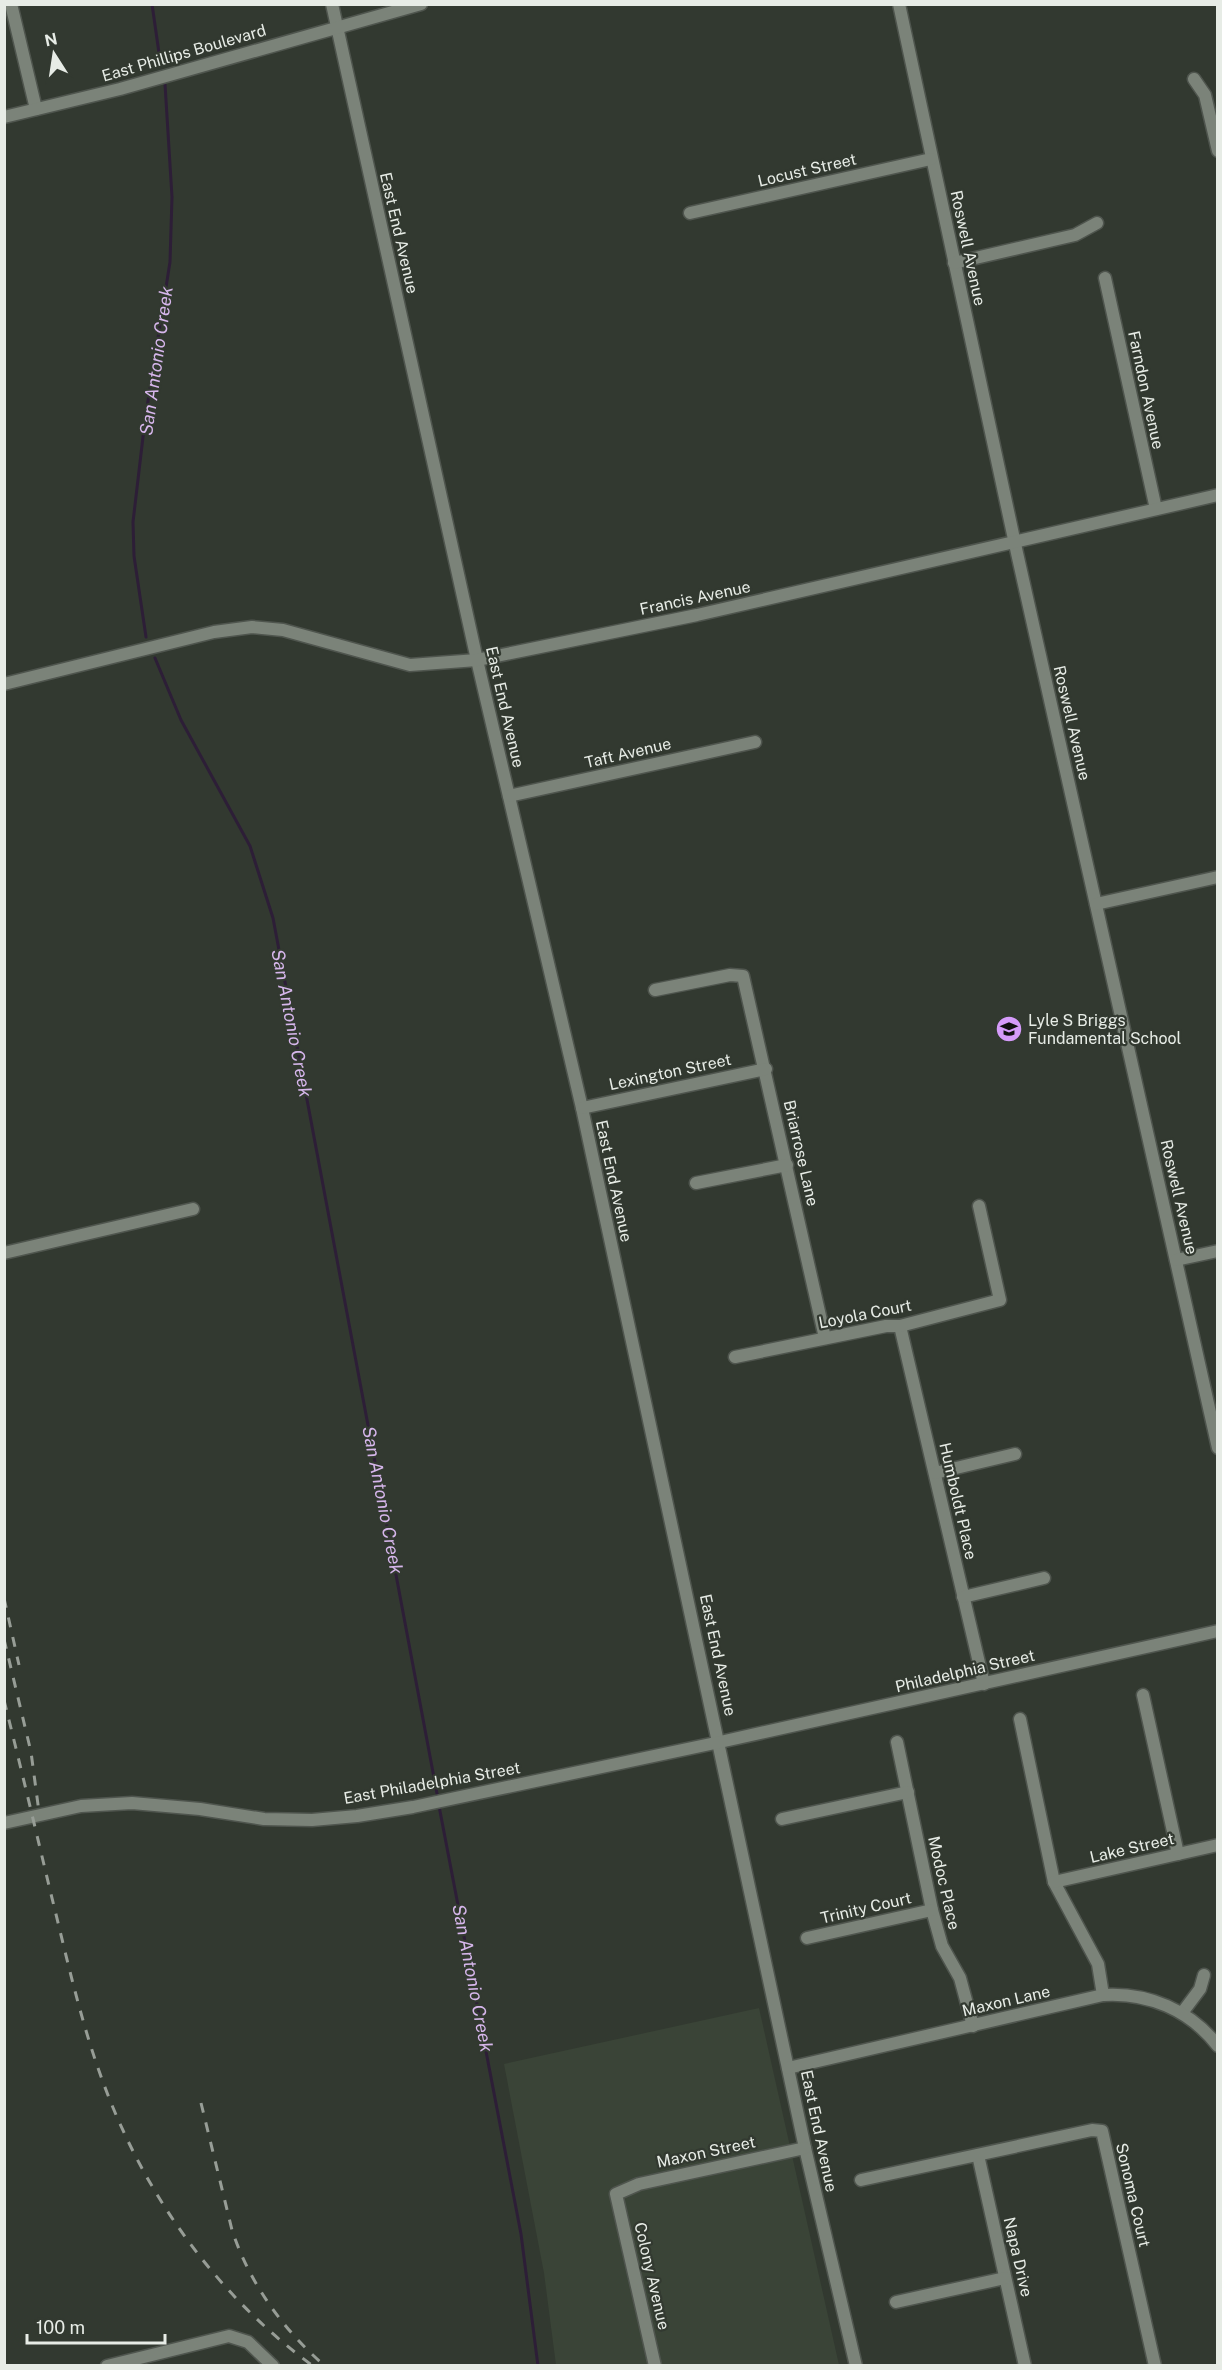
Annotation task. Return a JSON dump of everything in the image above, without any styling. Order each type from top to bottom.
[{"type":"street","points":[[10,4],[36,110]]},
{"type":"street","name":"East End Avenue","points":[[332,4],[477,660],[582,1108],[720,1742],[805,2148],[856,2366]]},
{"type":"street","name":"East Phillips Boulevard","points":[[4,117],[421,4]]},
{"type":"street","name":"Roswell Avenue","points":[[899,4],[1015,542],[1218,1448]]},
{"type":"street","points":[[1194,79],[1205,95],[1216,143]]},
{"type":"street","name":"Locust Street","points":[[690,213],[931,159]]},
{"type":"street","points":[[954,263],[1075,235],[1097,223]]},
{"type":"street","name":"Farndon Avenue","points":[[1105,278],[1156,509]]},
{"type":"street","name":"Francis Avenue","points":[[4,684],[176,641],[252,627],[283,630],[410,665],[477,660],[697,615],[1218,495]]},
{"type":"street","name":"Taft Avenue","points":[[509,796],[755,742]]},
{"type":"street","points":[[1096,904],[1218,877]]},
{"type":"street","name":"Briarrose Lane","points":[[656,990],[730,975],[743,975],[825,1338]]},
{"type":"street","name":"Lexington Street","points":[[582,1108],[766,1069]]},
{"type":"street","points":[[696,1184],[787,1165]]},
{"type":"street","name":"Loyola Court","points":[[735,1357],[886,1326],[900,1326],[1000,1300],[979,1206]]},
{"type":"street","points":[[4,1253],[193,1209]]},
{"type":"street","points":[[1176,1260],[1218,1251]]},
{"type":"street","name":"Humboldt Place","points":[[900,1326],[984,1684]]},
{"type":"street","points":[[935,1473],[1015,1454]]},
{"type":"street","points":[[963,1597],[1044,1578]]},
{"type":"street","name":"Philadelphia Street","points":[[720,1742],[1218,1630]]},
{"type":"street","points":[[1143,1695],[1178,1854]]},
{"type":"street","points":[[1020,1719],[1054,1882],[1098,1964],[1103,1995]]},
{"type":"street","name":"East Philadelphia Street","points":[[4,1823],[81,1806],[132,1803],[200,1809],[264,1819],[312,1820],[357,1816],[425,1804],[720,1742]]},
{"type":"street","name":"Modoc Place","points":[[897,1742],[942,1946],[960,1978],[973,2026]]},
{"type":"street","points":[[782,1819],[908,1792]]},
{"type":"street","name":"Lake Street","points":[[1054,1882],[1218,1845]]},
{"type":"street","name":"Trinity Court","points":[[807,1938],[933,1910]]},
{"type":"street","points":[[1182,2013],[1200,1989],[1204,1975]]},
{"type":"street","name":"Maxon Lane","points":[[789,2068],[1103,1995],[1129,1994],[1153,1999],[1182,2013],[1206,2032],[1218,2046]]},
{"type":"street","name":"Sonoma Court","points":[[861,2180],[1092,2130],[1102,2131],[1155,2366]]},
{"type":"street","name":"Maxon Street","points":[[616,2194],[639,2184],[805,2148]]},
{"type":"street","name":"Napa Drive","points":[[978,2155],[1025,2366]]},
{"type":"street","name":"Colony Avenue","points":[[616,2194],[655,2366]]},
{"type":"street","points":[[896,2302],[1005,2277]]},
{"type":"street","points":[[107,2366],[229,2336],[248,2342],[273,2366]]},
{"type":"shaded area","points":[[759,2008],[839,2365],[556,2365],[544,2273],[504,2064]]},
{"type":"waterway","name":"San Antonio Creek","points":[[152,4],[160,60]]},
{"type":"waterway","name":"San Antonio Creek","points":[[146,637],[134,556],[133,522],[145,420],[170,262],[172,197],[165,84]]},
{"type":"waterway","name":"San Antonio Creek","points":[[155,658],[181,720],[250,846],[273,918],[438,1799]]},
{"type":"waterway","name":"San Antonio Creek","points":[[439,1806],[521,2234],[538,2366]]},
{"type":"railway","points":[[4,1598],[19,1665]]},
{"type":"railway","points":[[4,1639],[31,1752],[39,1812]]},
{"type":"railway","points":[[4,1700],[80,2011],[103,2082],[139,2164],[187,2239],[215,2274],[278,2338],[313,2366]]},
{"type":"railway","points":[[201,2103],[232,2230],[239,2249],[269,2304],[295,2337],[325,2366]]},
{"type":"place","name":"Lyle S Briggs Fundamental School","points":[[1009,1029]]}]
